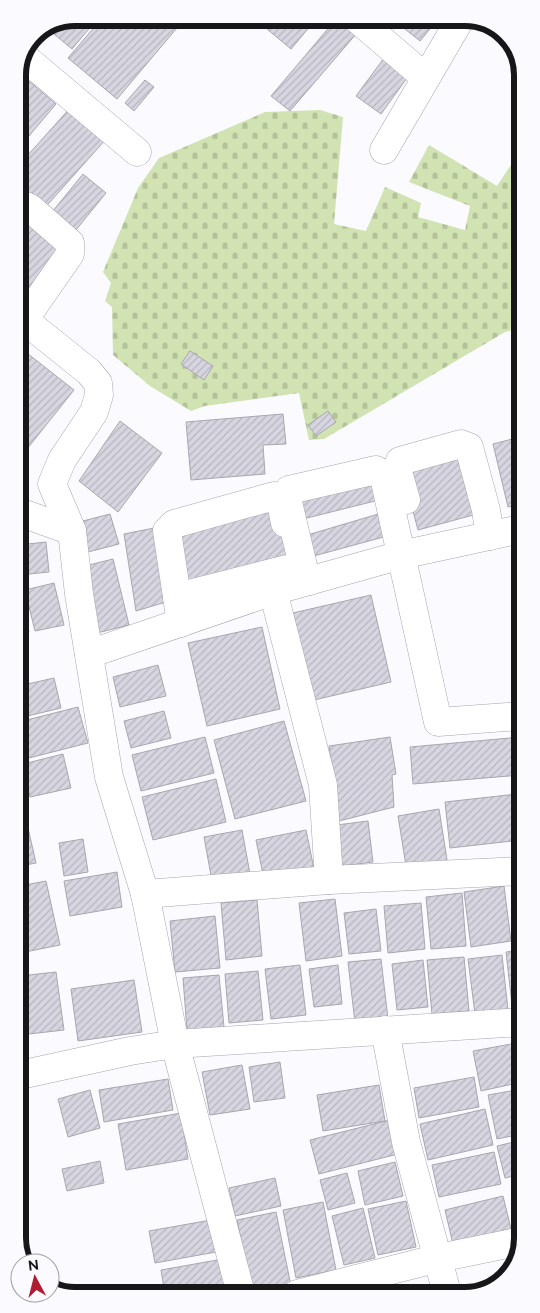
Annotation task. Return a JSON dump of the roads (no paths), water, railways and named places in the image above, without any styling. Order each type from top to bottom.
[{"type":"street","points":[[365,26],[426,78]]},
{"type":"street","points":[[384,150],[456,26]]},
{"type":"street","points":[[28,61],[137,152]]},
{"type":"street","points":[[26,206],[70,243],[70,254],[26,304]]},
{"type":"street","points":[[26,308],[98,383],[99,395],[94,412],[62,460],[52,484],[72,531],[79,594],[108,777],[145,894],[176,1044],[239,1287]]},
{"type":"street","points":[[489,526],[469,447],[461,444],[400,460],[397,468],[438,722],[514,717]]},
{"type":"street","points":[[294,578],[287,498],[289,490],[376,470],[384,476],[409,545]]},
{"type":"street","points":[[179,610],[168,531],[174,524],[274,496],[281,503],[294,578],[323,785],[329,880]]},
{"type":"street","points":[[26,515],[72,531]]},
{"type":"street","points":[[89,654],[179,610],[409,545],[489,526],[514,528]]},
{"type":"street","points":[[145,894],[329,880],[514,871]]},
{"type":"street","points":[[26,1073],[130,1051],[176,1044],[514,1022]]},
{"type":"street","points":[[385,1030],[406,1142],[446,1287]]},
{"type":"street","points":[[325,1287],[439,1258],[513,1242]]}]
